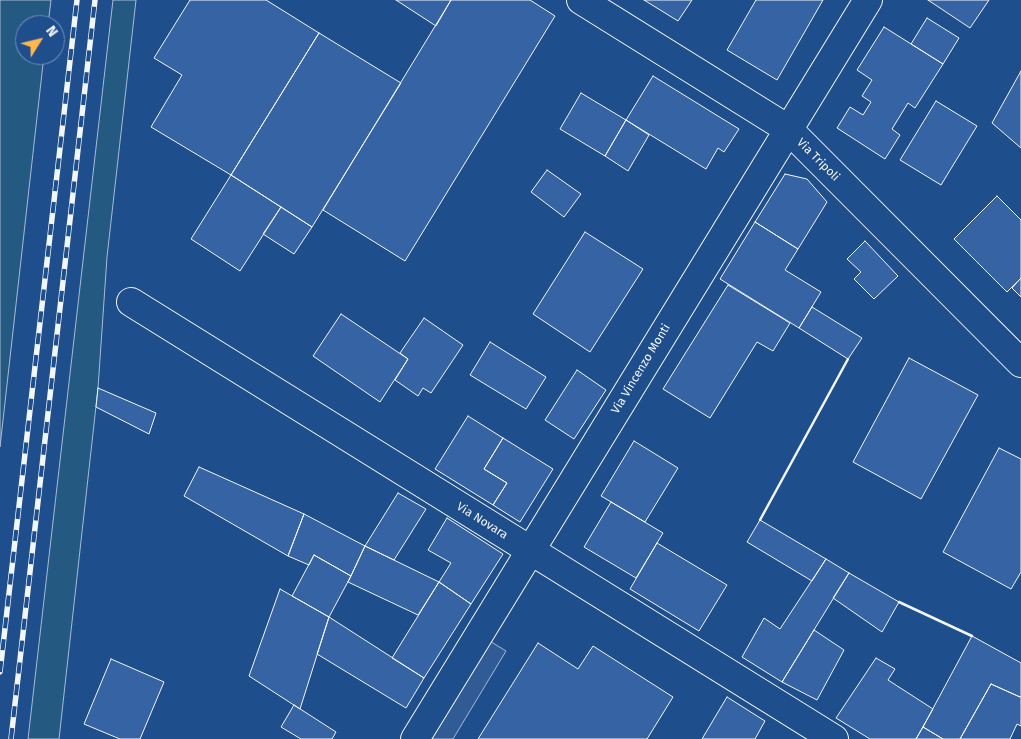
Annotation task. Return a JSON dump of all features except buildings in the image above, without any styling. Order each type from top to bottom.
[{"type":"street","name":"Via Tripoli","points":[[581,0],[788,129],[1021,363]]},
{"type":"street","name":"Via Vincenzo Monti","points":[[415,739],[868,0]]},
{"type":"street","name":"Via Novara","points":[[131,302],[834,739]]},
{"type":"shaded area","points":[[0,0],[51,0],[49,15],[15,15],[15,65],[43,65],[0,447]]},
{"type":"shaded area","points":[[113,0],[136,0],[107,257],[98,388],[59,739],[28,739]]},
{"type":"shaded area","points":[[488,640],[506,651],[453,739],[428,739]]},
{"type":"railway","points":[[0,672],[77,0]]},
{"type":"railway","points":[[11,739],[95,0]]},
{"type":"wall","points":[[760,520],[848,359]]},
{"type":"wall","points":[[899,602],[972,636]]}]
